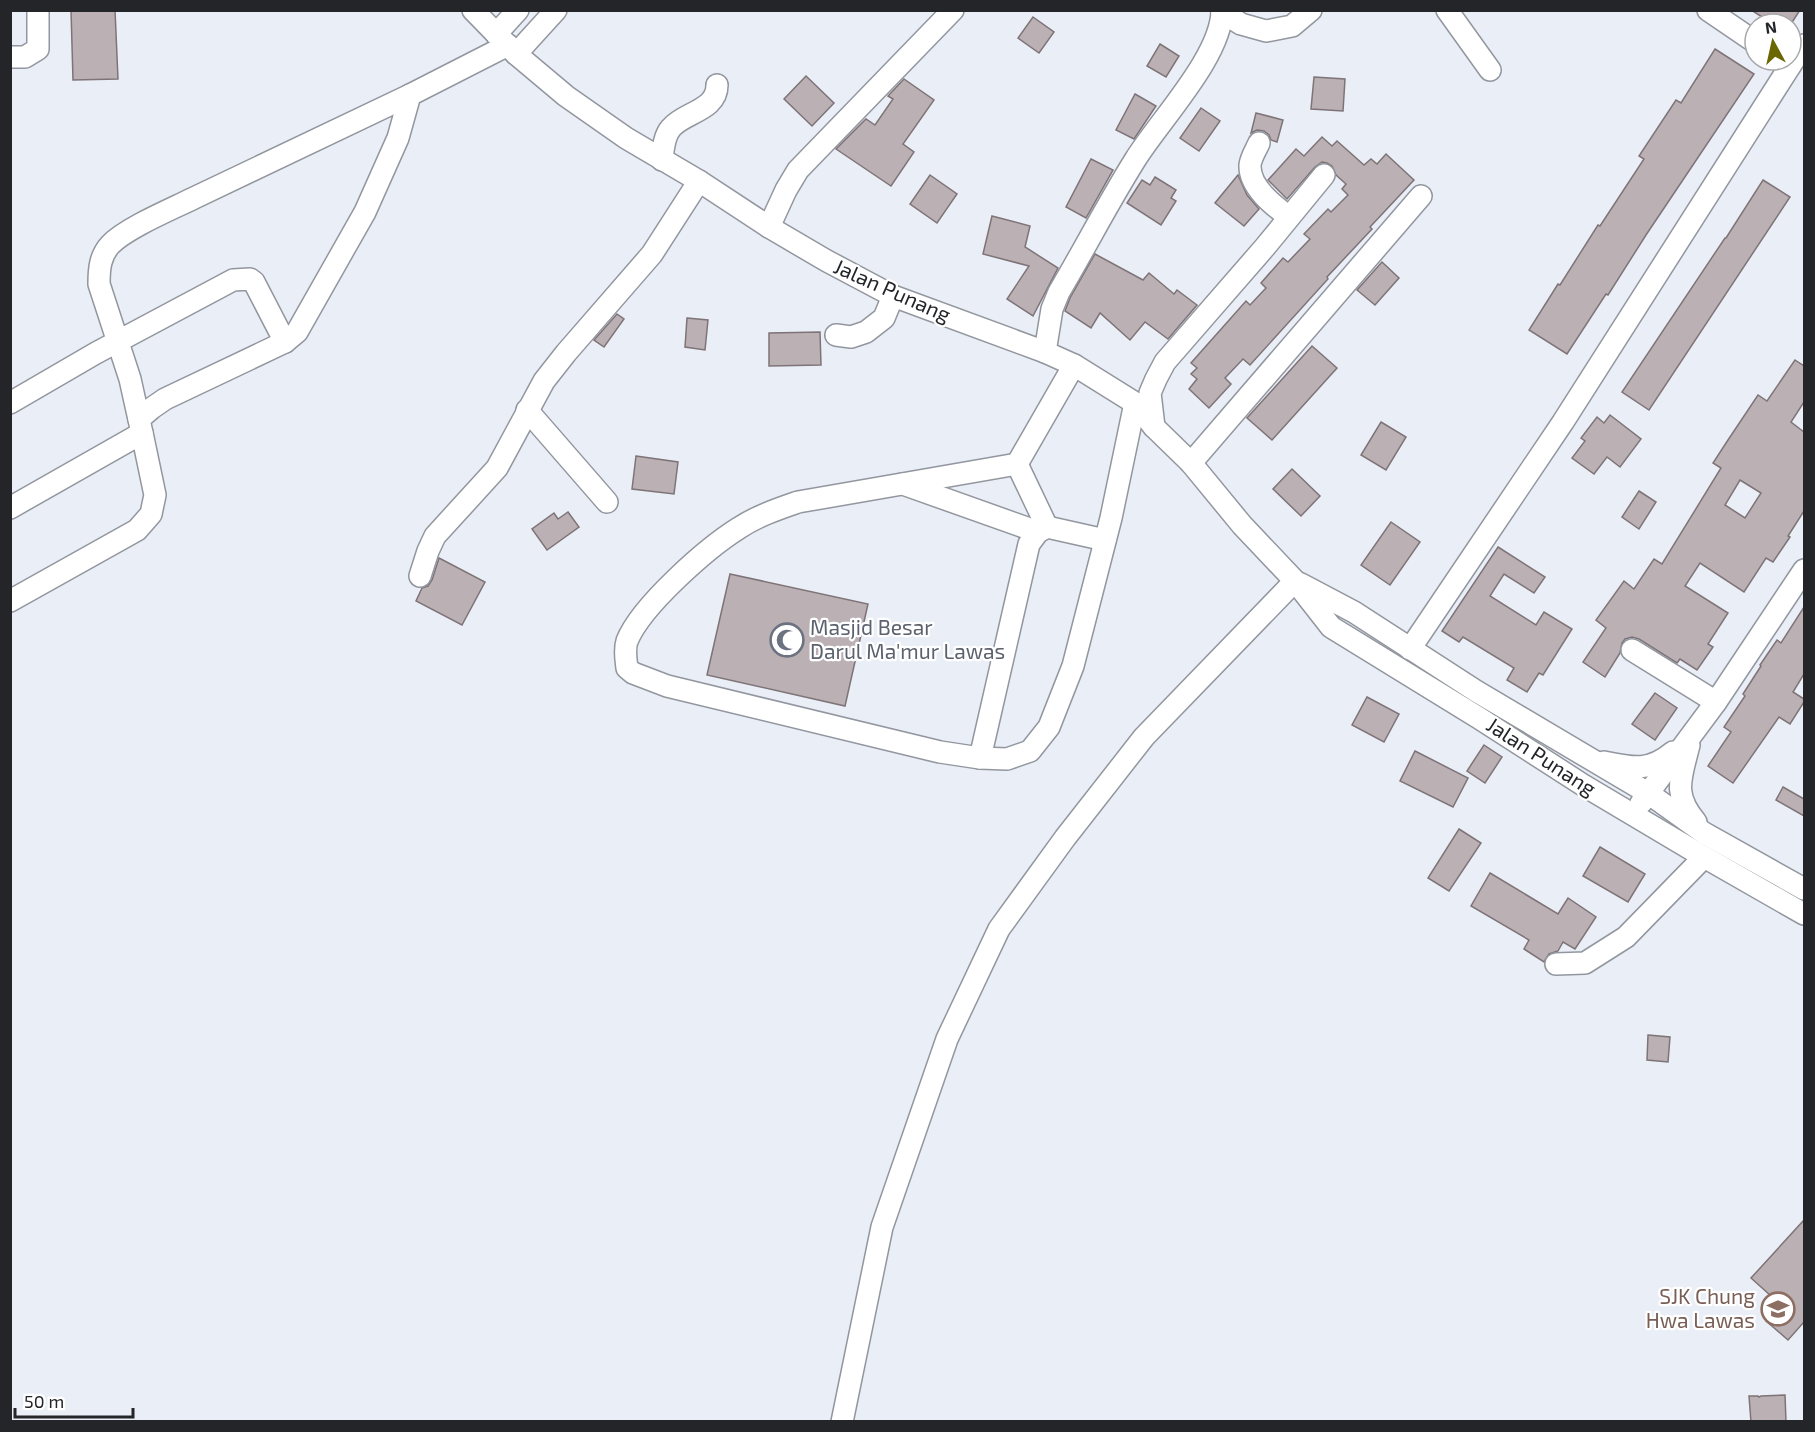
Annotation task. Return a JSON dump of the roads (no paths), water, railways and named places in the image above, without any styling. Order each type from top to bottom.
[{"type":"street","points":[[10,57],[25,57],[38,49],[39,10]]},
{"type":"street","points":[[474,10],[488,13],[505,10]]},
{"type":"street","name":"Jalan Punang","points":[[474,10],[507,44],[575,102],[626,138],[826,261],[893,296],[1045,352],[1074,365],[1135,403],[1154,427],[1191,463],[1242,525],[1295,581],[1331,627],[1633,814],[1804,914]]},
{"type":"street","points":[[507,44],[518,10]]},
{"type":"street","points":[[769,227],[798,170],[953,10]]},
{"type":"street","points":[[1045,352],[1052,309],[1059,292],[1136,158],[1186,90],[1208,54],[1220,28],[1222,11],[1240,24],[1266,31],[1292,26],[1311,10]]},
{"type":"street","points":[[1447,10],[1490,70]]},
{"type":"street","points":[[1708,10],[1743,34]]},
{"type":"street","points":[[10,601],[137,530],[151,514],[155,495],[141,426],[130,379],[99,284],[102,258],[110,246],[122,235],[175,208],[410,95],[507,44],[549,18]]},
{"type":"street","points":[[539,73],[538,44],[549,18]]},
{"type":"street","points":[[1410,649],[1563,422],[1780,72]]},
{"type":"street","points":[[662,160],[664,143],[670,129],[711,101],[717,85]]},
{"type":"street","points":[[10,508],[141,426],[152,408],[165,399],[285,342],[297,332],[365,212],[398,138],[410,95]]},
{"type":"street","points":[[1259,143],[1250,165],[1252,176],[1257,187],[1289,217]]},
{"type":"street","points":[[1154,427],[1150,393],[1166,362],[1324,175]]},
{"type":"street","points":[[420,576],[435,536],[497,468],[544,381],[652,254],[699,181]]},
{"type":"street","points":[[1191,463],[1421,196]]},
{"type":"street","points":[[10,403],[118,341],[233,280],[250,279],[255,282],[285,342]]},
{"type":"street","points":[[836,335],[851,337],[866,332],[884,318],[893,296]]},
{"type":"street","points":[[1017,464],[1074,365]]},
{"type":"street","points":[[1017,464],[798,502],[765,513],[740,527],[696,561],[664,593],[637,624],[628,639],[627,668],[633,673],[668,686],[940,752],[980,758],[1007,759],[1030,751],[1049,727],[1073,666],[1111,518],[1135,403]]},
{"type":"street","points":[[527,410],[607,502]]},
{"type":"street","points":[[1017,464],[1043,529]]},
{"type":"street","points":[[903,484],[1043,529],[1105,540]]},
{"type":"street","points":[[980,758],[1029,544],[1043,529]]},
{"type":"street","points":[[1633,814],[1716,702],[1804,570]]},
{"type":"street","points":[[842,1422],[882,1227],[947,1039],[999,929],[1065,838],[1144,737],[1295,581]]},
{"type":"street","name":"Jalan Punang","points":[[1295,581],[1354,612],[1410,649],[1648,793],[1704,833],[1804,889]]},
{"type":"street","points":[[1632,650],[1716,702]]},
{"type":"street","points":[[1589,759],[1631,768],[1652,765],[1662,761],[1692,736]]},
{"type":"street","points":[[1692,736],[1679,787],[1686,810],[1704,833]]},
{"type":"street","points":[[1556,964],[1585,963],[1626,937],[1704,857]]},
{"type":"place","name":"Masjid Besar Darul Ma'mur Lawas","points":[[787,640]]},
{"type":"place","name":"SJK Chung Hwa Lawas","points":[[1778,1309]]}]
